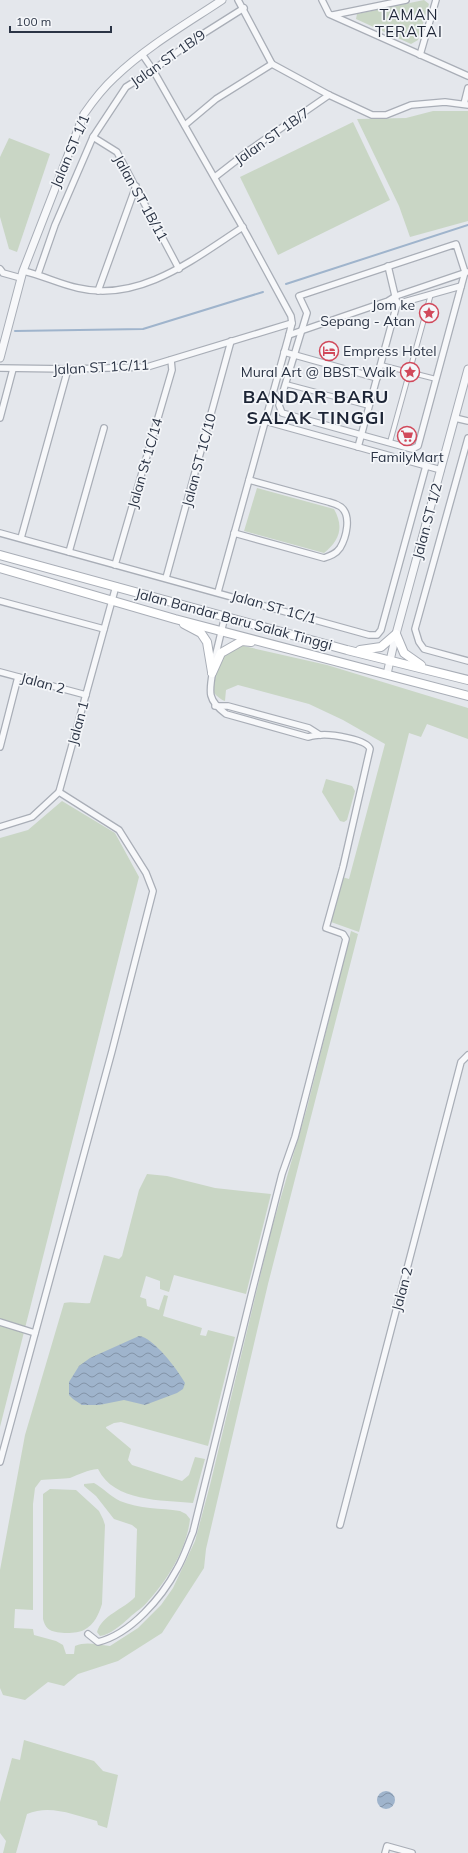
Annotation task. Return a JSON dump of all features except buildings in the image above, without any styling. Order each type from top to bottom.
[{"type":"main road","name":"Jalan Bandar Baru Salak Tinggi","points":[[0,555],[347,650],[468,680]]},
{"type":"main road","name":"Jalan Bandar Baru Salak Tinggi","points":[[0,568],[175,618],[468,696]]},
{"type":"main road","points":[[175,618],[201,633],[209,649],[212,673]]},
{"type":"main road","points":[[347,650],[368,650],[381,647],[396,634],[404,653],[429,670]]},
{"type":"main road","points":[[212,673],[221,653],[242,641],[302,652]]},
{"type":"street","name":"Jalan ST 1/1","points":[[0,358],[22,274],[84,114],[100,92],[142,54],[222,0]]},
{"type":"street","points":[[238,0],[244,8],[272,64],[329,95],[372,115],[386,115],[411,105],[445,102],[466,104],[468,88]]},
{"type":"street","points":[[322,0],[330,14],[468,76]]},
{"type":"street","points":[[333,15],[406,0]]},
{"type":"street","points":[[420,55],[436,0]]},
{"type":"street","name":"Jalan ST 1B/9","points":[[38,274],[55,224],[93,137],[126,87],[153,70],[198,37],[244,8]]},
{"type":"street","points":[[142,54],[153,70],[215,177],[291,316],[292,323],[218,592]]},
{"type":"street","points":[[185,125],[216,99],[272,64]]},
{"type":"street","name":"Jalan ST 1B/7","points":[[215,177],[251,149],[329,95]]},
{"type":"street","name":"Jalan ST 1B/11","points":[[93,137],[117,152],[179,269]]},
{"type":"street","points":[[98,291],[136,186]]},
{"type":"street","points":[[0,269],[3,273],[38,274],[79,289],[98,291],[120,290],[154,280],[179,269],[242,227]]},
{"type":"street","points":[[456,244],[467,272],[461,286],[418,446],[412,449],[282,413],[279,405],[307,313],[299,296],[456,244]]},
{"type":"street","points":[[358,447],[397,304],[388,266]]},
{"type":"street","points":[[289,335],[467,272]]},
{"type":"street","points":[[388,301],[397,304],[461,286]]},
{"type":"street","points":[[390,442],[431,294]]},
{"type":"street","name":"Jalan ST 1C/11","points":[[0,368],[68,369],[147,367],[292,323]]},
{"type":"street","name":"Jalan ST 1C/10","points":[[166,578],[231,341]]},
{"type":"street","points":[[284,352],[377,378]]},
{"type":"street","name":"Jalan St 1C/14","points":[[115,564],[172,370],[171,360]]},
{"type":"street","points":[[380,364],[436,379]]},
{"type":"street","points":[[0,418],[13,369]]},
{"type":"street","points":[[21,538],[68,369]]},
{"type":"street","name":"Jalan ST 1/2","points":[[387,674],[396,634],[468,369]]},
{"type":"street","points":[[286,384],[369,406]]},
{"type":"street","points":[[455,418],[468,421]]},
{"type":"street","points":[[265,421],[441,470]]},
{"type":"street","points":[[69,552],[104,428]]},
{"type":"street","points":[[468,438],[415,629],[419,642],[424,649],[468,659]]},
{"type":"street","name":"Jalan ST 1C/1","points":[[0,533],[370,635],[377,635],[381,630],[426,466]]},
{"type":"street","points":[[234,533],[324,558],[334,554],[340,548],[344,536],[347,525],[346,516],[341,507],[330,502],[249,480]]},
{"type":"street","name":"Jalan 1","points":[[59,792],[116,586]]},
{"type":"street","points":[[0,601],[104,629]]},
{"type":"street","points":[[88,1634],[98,1642],[110,1639],[132,1623],[160,1596],[178,1568],[193,1532],[282,1174],[295,1137],[346,939],[343,934],[326,928],[370,749],[366,743],[340,736],[320,735],[308,737],[274,729],[226,714],[215,706],[209,691],[225,616]]},
{"type":"street","name":"Jalan 2","points":[[0,672],[86,695]]},
{"type":"street","points":[[0,747],[18,677]]},
{"type":"street","points":[[215,706],[228,706],[309,728],[320,735]]},
{"type":"street","points":[[0,828],[32,817],[59,792],[119,830],[146,873],[153,891],[112,1051],[0,1462]]},
{"type":"street","name":"Jalan 2","points":[[340,1525],[461,1062],[468,1055]]},
{"type":"street","points":[[0,1322],[35,1333]]},
{"type":"street","points":[[385,1853],[387,1846],[412,1853]]},
{"type":"green space","points":[[424,0],[429,4],[418,40],[411,44],[356,19],[357,14]]},
{"type":"green space","points":[[433,111],[468,111],[468,221],[410,237],[399,206],[357,119],[406,118]]},
{"type":"green space","points":[[353,122],[390,200],[278,255],[240,177]]},
{"type":"green space","points":[[9,138],[50,154],[17,252],[9,249],[0,217],[0,157]]},
{"type":"green space","points":[[257,488],[334,509],[339,522],[339,533],[334,543],[324,553],[244,531]]},
{"type":"green space","points":[[239,645],[327,665],[468,708],[468,739],[427,724],[421,737],[409,733],[359,932],[331,922],[342,877],[349,879],[385,744],[343,720],[309,704],[238,685],[226,690],[225,701],[221,699],[214,693],[213,690],[219,663],[224,655]]},
{"type":"green space","points":[[326,779],[352,786],[355,791],[347,820],[344,822],[340,821],[322,792]]},
{"type":"green space","points":[[62,801],[115,833],[139,877],[0,1427],[0,838],[28,830]]},
{"type":"green space","points":[[351,931],[358,934],[268,1284],[206,1549],[204,1568],[162,1633],[118,1661],[78,1674],[64,1686],[48,1682],[25,1700],[3,1695],[0,1688],[0,1570],[25,1435],[64,1303],[90,1303],[104,1255],[119,1259],[122,1256],[139,1190],[147,1174],[167,1176],[215,1188],[271,1194],[246,1294],[174,1275],[169,1292],[160,1289],[160,1281],[146,1276],[140,1297],[146,1299],[147,1306],[159,1310],[164,1295],[168,1296],[163,1316],[202,1328],[200,1335],[206,1336],[208,1330],[235,1337],[208,1446],[121,1422],[114,1423],[106,1427],[131,1449],[128,1460],[132,1465],[182,1481],[189,1475],[195,1457],[205,1459],[193,1503],[154,1500],[127,1493],[115,1488],[105,1480],[98,1469],[87,1471],[70,1478],[41,1480],[35,1488],[33,1504],[33,1610],[15,1609],[14,1628],[33,1629],[34,1635],[56,1641],[63,1645],[66,1654],[74,1654],[75,1646],[79,1645],[88,1644],[110,1646],[138,1628],[161,1605],[173,1588],[195,1541],[210,1485],[271,1231],[307,1108]]},
{"type":"green space","points":[[94,1483],[113,1497],[127,1504],[180,1511],[186,1514],[190,1519],[181,1552],[163,1583],[145,1605],[119,1627],[108,1634],[100,1636],[97,1632],[104,1621],[135,1597],[137,1529],[132,1525],[114,1519],[96,1496],[84,1486],[84,1484]]},
{"type":"green space","points":[[50,1489],[76,1490],[99,1511],[105,1525],[102,1604],[98,1615],[88,1628],[72,1633],[62,1633],[50,1630],[47,1628],[43,1619],[43,1494]]},
{"type":"green space","points":[[24,1740],[94,1761],[103,1771],[118,1775],[107,1828],[98,1825],[97,1821],[71,1814],[53,1810],[36,1811],[27,1814],[16,1853],[3,1853],[6,1841],[0,1833],[0,1802],[12,1758],[20,1760]]},
{"type":"water","points":[[139,1336],[151,1342],[165,1355],[185,1383],[183,1389],[177,1393],[145,1405],[124,1400],[99,1405],[82,1405],[69,1395],[69,1382],[79,1366],[90,1358]]},
{"type":"water","points":[[386,1791],[392,1794],[395,1800],[392,1806],[386,1809],[380,1806],[377,1800],[380,1794]]},
{"type":"waterway","points":[[286,284],[468,225]]},
{"type":"waterway","points":[[15,331],[143,329],[263,292]]},
{"type":"place","name":"Jom ke Sepang - Atan","points":[[429,313]]},
{"type":"place","name":"Empress Hotel","points":[[329,351]]},
{"type":"place","name":"Mural Art @ BBST Walk","points":[[410,372]]},
{"type":"place","name":"FamilyMart","points":[[407,436]]},
{"type":"district","name":"TAMAN TERATAI","points":[[409,22]]},
{"type":"district","name":"BANDAR BARU SALAK TINGGI","points":[[316,406]]}]
